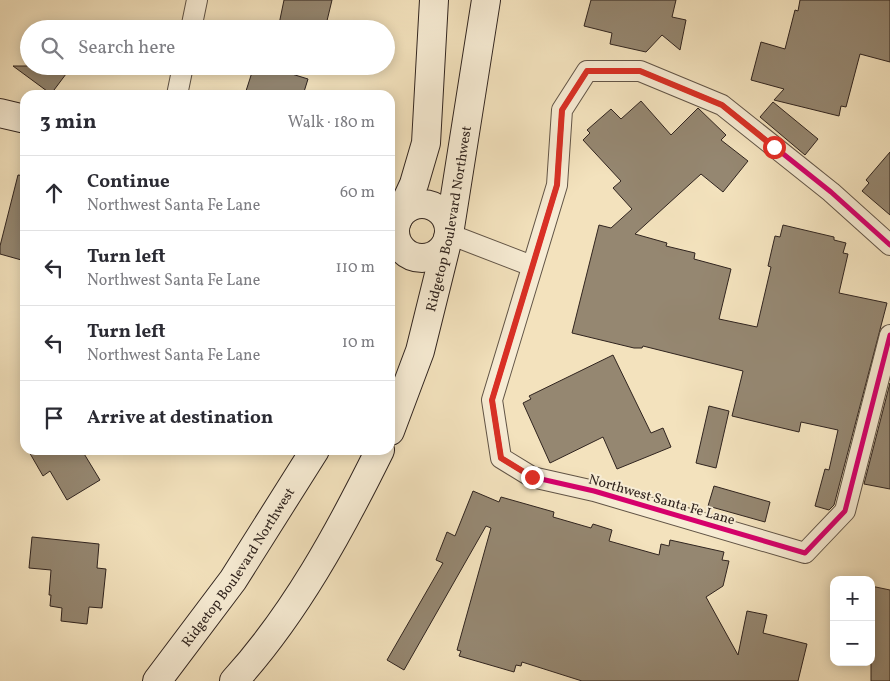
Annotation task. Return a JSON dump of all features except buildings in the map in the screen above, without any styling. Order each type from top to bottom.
[{"type":"main road","points":[[395,223],[414,184],[426,143],[434,0]]},
{"type":"main road","name":"Ridgetop Boulevard Northwest","points":[[395,418],[420,351],[449,234],[486,0]]},
{"type":"main road","points":[[0,113],[20,118]]},
{"type":"main road","points":[[395,224],[406,208],[423,204],[440,210],[449,225],[446,243],[434,255],[416,257],[401,248],[395,236]]},
{"type":"main road","name":"Ridgetop Boulevard Northwest","points":[[157,681],[233,580],[312,455]]},
{"type":"main road","points":[[234,681],[259,654],[322,559],[377,455]]},
{"type":"street","points":[[193,20],[198,0]]},
{"type":"street","name":"Northwest Santa Fe Lane","points":[[890,244],[831,192],[722,105],[640,71],[587,71],[562,110],[557,185],[492,400],[501,458],[532,477],[594,491],[805,553],[845,511],[890,335]]},
{"type":"street","points":[[178,90],[181,75]]},
{"type":"street","points":[[449,234],[532,266]]},
{"type":"cycle path","points":[[890,245],[831,192],[722,105],[640,71],[587,71],[562,110],[557,185],[492,400],[501,458],[532,477],[594,491],[805,553],[845,511],[890,335]]},
{"type":"route","points":[[532,477],[501,458],[492,400],[557,185],[562,110],[587,71],[640,71],[722,105],[774,147]]}]
